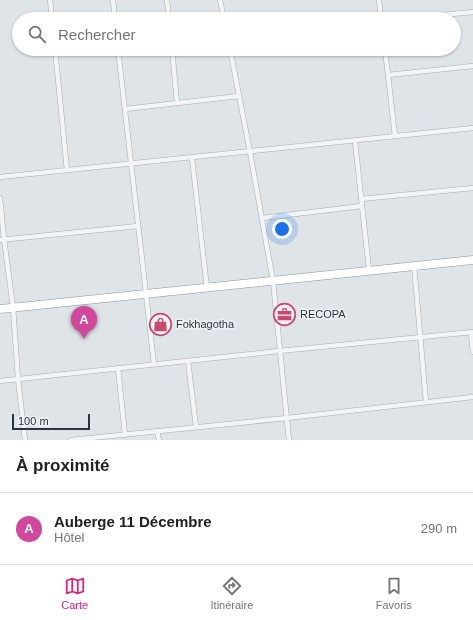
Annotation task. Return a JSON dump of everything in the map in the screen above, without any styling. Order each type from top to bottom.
[{"type":"highway","points":[[0,309],[473,260]]},
{"type":"street","points":[[50,0],[51,12]]},
{"type":"street","points":[[113,0],[114,12]]},
{"type":"street","points":[[167,0],[168,12]]},
{"type":"street","points":[[220,0],[223,12]]},
{"type":"street","points":[[379,0],[380,12]]},
{"type":"street","points":[[461,13],[473,12]]},
{"type":"street","points":[[56,56],[67,170]]},
{"type":"street","points":[[119,56],[154,364]]},
{"type":"street","points":[[173,56],[177,103]]},
{"type":"street","points":[[231,56],[273,281],[289,440]]},
{"type":"street","points":[[386,56],[395,136]]},
{"type":"street","points":[[388,74],[473,66]]},
{"type":"street","points":[[125,109],[239,96]]},
{"type":"street","points":[[0,177],[473,128]]},
{"type":"street","points":[[355,141],[369,270]]},
{"type":"street","points":[[192,158],[207,288]]},
{"type":"street","points":[[361,199],[473,188]]},
{"type":"street","points":[[0,198],[2,240],[13,307],[18,379],[25,440]]},
{"type":"street","points":[[262,218],[362,206]]},
{"type":"street","points":[[2,240],[138,226]]},
{"type":"street","points":[[414,265],[426,402]]},
{"type":"street","points":[[0,380],[188,360],[472,333],[473,352]]},
{"type":"street","points":[[188,360],[196,427]]},
{"type":"street","points":[[118,368],[125,435]]},
{"type":"street","points":[[71,440],[473,397]]},
{"type":"street","points":[[158,431],[159,440]]},
{"type":"place","name":"RECOPA","points":[[285,314]]},
{"type":"place","name":"Fokhagotha","points":[[160,324]]},
{"type":"place","name":"Auberge 11 Décembre","points":[[84,339]]}]
